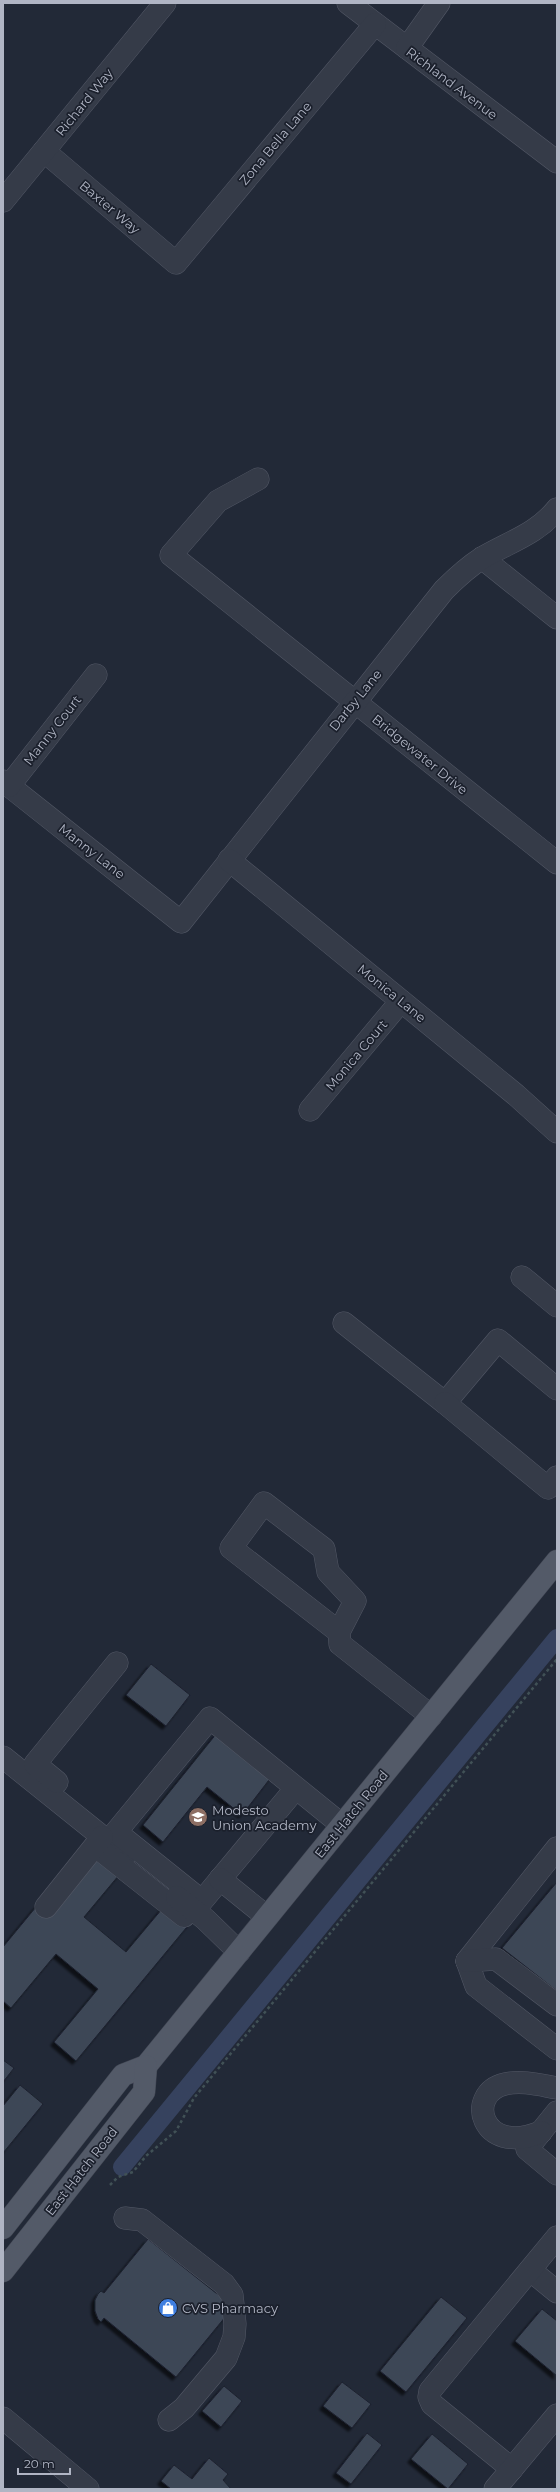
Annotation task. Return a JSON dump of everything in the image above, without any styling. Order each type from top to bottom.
[{"type":"main road","name":"East Hatch Road","points":[[3,2228],[123,2075],[146,2066],[557,1561]]},
{"type":"main road","name":"East Hatch Road","points":[[3,2271],[144,2092],[146,2066]]},
{"type":"street","name":"Richard Way","points":[[3,201],[166,3]]},
{"type":"street","name":"Richland Avenue","points":[[348,3],[557,162]]},
{"type":"street","points":[[406,48],[439,3]]},
{"type":"street","name":"Zona Bella Lane","points":[[176,263],[375,24]]},
{"type":"street","name":"Baxter Way","points":[[44,151],[176,263]]},
{"type":"street","name":"Bridgewater Drive","points":[[258,479],[218,501],[171,555],[557,863]]},
{"type":"street","name":"Darby Lane","points":[[181,922],[354,701],[444,590],[460,574],[482,558],[526,536],[549,519],[557,509]]},
{"type":"street","points":[[482,558],[557,618]]},
{"type":"street","name":"Manny Court","points":[[6,783],[96,675]]},
{"type":"street","name":"Manny Lane","points":[[6,783],[181,922]]},
{"type":"street","name":"Monica Lane","points":[[229,860],[555,1130]]},
{"type":"street","name":"Monica Court","points":[[310,1110],[401,1001]]},
{"type":"street","points":[[522,1277],[557,1306]]},
{"type":"street","points":[[344,1323],[548,1488],[557,1477]]},
{"type":"street","points":[[444,1404],[498,1340],[557,1389]]},
{"type":"street","points":[[339,1632],[231,1548],[264,1503],[324,1549],[328,1572],[355,1601],[339,1632],[340,1644],[430,1716]]},
{"type":"street","points":[[117,1663],[35,1764],[104,1838],[199,1927],[238,1952]]},
{"type":"street","points":[[46,1907],[104,1838],[210,1718],[342,1825]]},
{"type":"street","points":[[3,1757],[104,1838]]},
{"type":"street","points":[[3,1773],[202,1901],[296,1788]]},
{"type":"street","points":[[467,1961],[557,1848]]},
{"type":"street","points":[[220,1879],[267,1917]]},
{"type":"street","points":[[467,1961],[496,1959],[557,2005]]},
{"type":"street","points":[[467,1961],[476,1986],[557,2050]]},
{"type":"street","points":[[541,2132],[518,2139],[498,2134],[485,2121],[482,2112],[484,2102],[492,2091],[506,2084],[519,2082],[557,2088]]},
{"type":"street","points":[[557,2112],[527,2149],[557,2174]]},
{"type":"street","points":[[126,2218],[142,2220],[224,2284],[232,2295],[234,2336],[226,2358],[184,2408],[169,2420]]},
{"type":"street","points":[[512,2469],[432,2404],[429,2397],[430,2391],[557,2237]]},
{"type":"street","points":[[530,2270],[557,2292]]},
{"type":"street","points":[[496,2488],[557,2415]]},
{"type":"street","points":[[3,2418],[88,2489]]},
{"type":"path","points":[[110,2185],[118,2177],[133,2172],[146,2156],[176,2131],[194,2098],[557,1659]]},
{"type":"building","points":[[151,1664],[190,1695],[166,1726],[126,1695]]},
{"type":"building","points":[[217,1733],[272,1776],[242,1815],[207,1787],[163,1842],[143,1825]]},
{"type":"building","points":[[102,1850],[124,1869],[84,1917],[126,1952],[167,1903],[191,1922],[76,2061],[54,2042],[98,1989],[56,1954],[11,2008],[3,2001],[3,1947],[36,1907]]},
{"type":"building","points":[[557,1882],[557,1991],[502,1948]]},
{"type":"building","points":[[3,2060],[14,2068],[3,2082]]},
{"type":"building","points":[[20,2085],[43,2104],[3,2153],[3,2106]]},
{"type":"building","name":"CVS Pharmacy","points":[[148,2239],[226,2301],[226,2316],[176,2377],[104,2318],[101,2322],[95,2311],[95,2300],[98,2294],[101,2291],[104,2293]]},
{"type":"building","points":[[441,2297],[467,2318],[406,2392],[380,2371]]},
{"type":"building","points":[[542,2309],[557,2321],[557,2376],[515,2341]]},
{"type":"building","points":[[342,2382],[371,2404],[352,2428],[323,2406]]},
{"type":"building","points":[[224,2386],[242,2401],[221,2427],[202,2411]]},
{"type":"building","points":[[367,2433],[382,2445],[351,2484],[336,2473]]},
{"type":"building","points":[[432,2434],[468,2464],[448,2489],[411,2459]]},
{"type":"building","points":[[209,2458],[228,2474],[223,2480],[231,2489],[171,2489],[161,2481],[174,2465],[192,2479]]},
{"type":"waterway","points":[[122,2167],[557,1638]]},
{"type":"place","name":"Modesto Union Academy","points":[[198,1817]]},
{"type":"place","name":"CVS Pharmacy","points":[[168,2308]]}]
